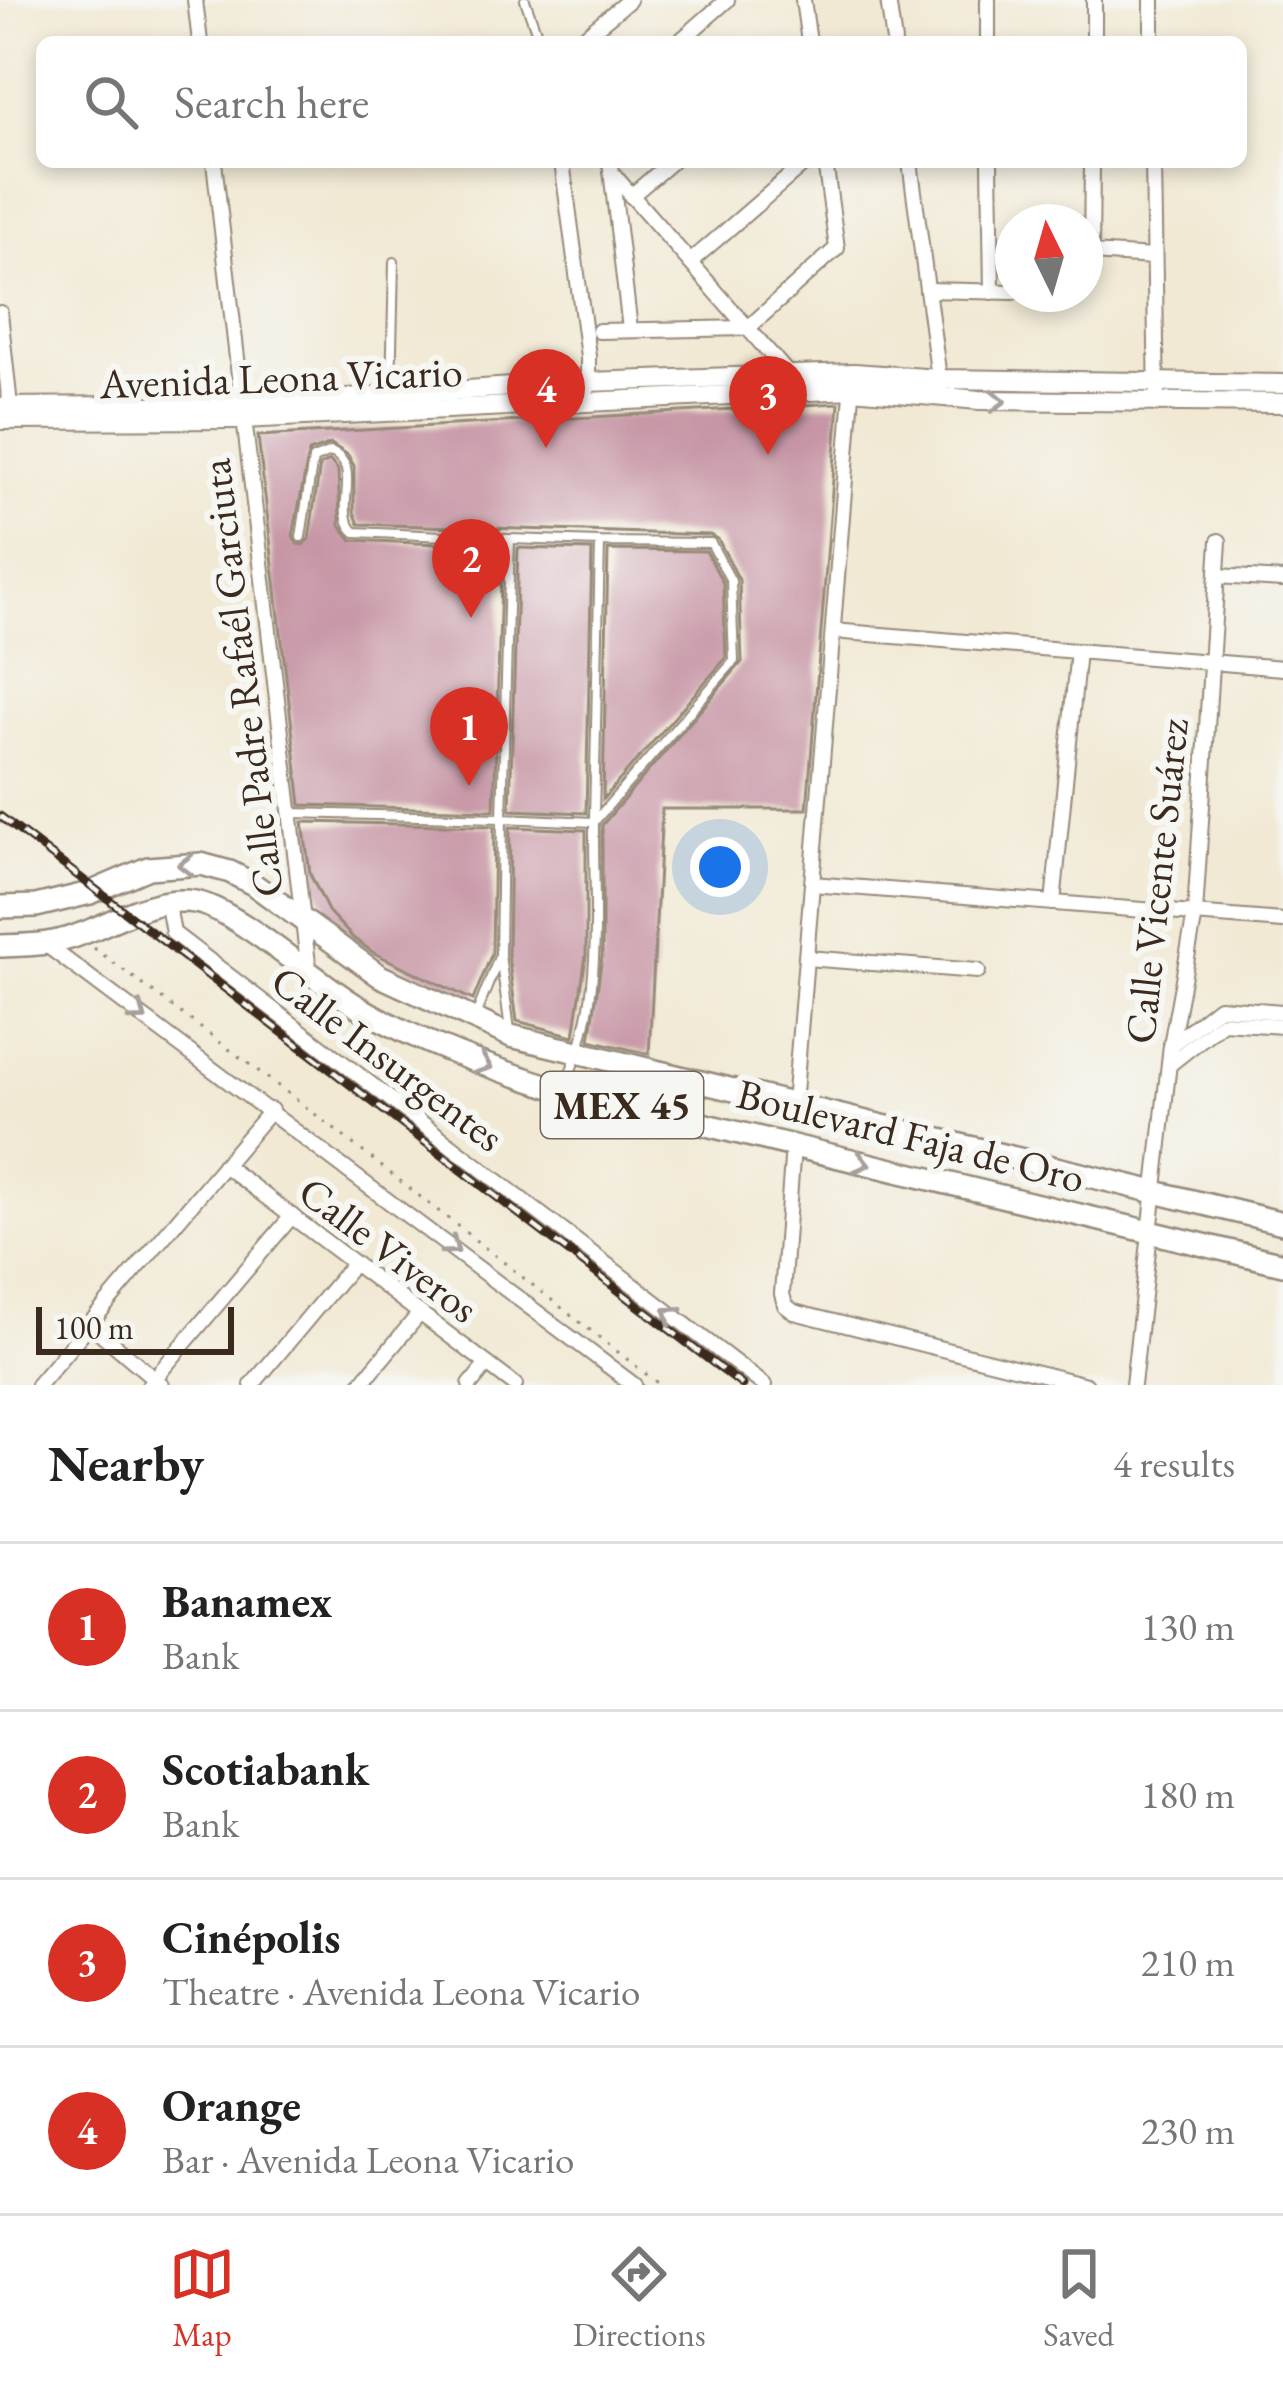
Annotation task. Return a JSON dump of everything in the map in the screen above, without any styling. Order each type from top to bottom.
[{"type":"main road","name":"Boulevard Faja de Oro","points":[[0,907],[36,906],[148,868],[201,864],[254,884],[356,961],[511,1036],[1283,1223]]},
{"type":"main road","points":[[112,884],[138,910]]},
{"type":"main road","name":"Boulevard Faja de Oro","points":[[176,901],[214,907],[343,998],[428,1042],[561,1090],[1283,1264]]},
{"type":"main road","points":[[0,946],[45,944],[79,936],[138,910],[176,901]]},
{"type":"main road","points":[[343,998],[357,975],[356,961]]},
{"type":"street","points":[[195,0],[199,36]]},
{"type":"street","points":[[585,36],[629,0]]},
{"type":"street","points":[[686,36],[727,0]]},
{"type":"street","points":[[803,0],[808,36]]},
{"type":"street","points":[[888,0],[893,36]]},
{"type":"street","points":[[988,0],[988,36]]},
{"type":"street","points":[[1094,0],[1094,36]]},
{"type":"street","points":[[1152,0],[1152,36]]},
{"type":"street","name":"Calle Padre Rafaél Garciuta","points":[[215,168],[309,972]]},
{"type":"street","points":[[563,168],[588,356],[588,391]]},
{"type":"street","points":[[611,168],[630,329]]},
{"type":"street","points":[[612,168],[789,375]]},
{"type":"street","points":[[632,196],[664,168]]},
{"type":"street","points":[[690,262],[799,168]]},
{"type":"street","points":[[598,331],[748,328],[836,248],[826,168]]},
{"type":"street","points":[[911,168],[940,388]]},
{"type":"street","points":[[927,290],[992,292],[990,168]]},
{"type":"street","points":[[1092,168],[1090,253],[1154,257]]},
{"type":"street","points":[[1154,168],[1156,394]]},
{"type":"street","points":[[0,313],[6,413]]},
{"type":"street","name":"Avenida Leona Vicario","points":[[6,413],[243,412],[789,375],[940,388],[1231,394],[1283,403]]},
{"type":"street","points":[[794,1105],[853,381]]},
{"type":"street","name":"Avenida Leona Vicario","points":[[588,391],[853,381]]},
{"type":"street","name":"Avenida Leona Vicario","points":[[1231,394],[1283,384]]},
{"type":"street","name":"Calle Vicente Suárez","points":[[1133,1385],[1171,1045],[1195,914],[1219,542]]},
{"type":"street","points":[[1217,576],[1283,580]]},
{"type":"street","points":[[833,631],[1283,668]]},
{"type":"street","points":[[1053,903],[1078,652]]},
{"type":"street","points":[[812,884],[1283,922]]},
{"type":"street","name":"Calle Insurgentes","points":[[176,901],[168,922],[173,933],[764,1385]]},
{"type":"street","points":[[45,944],[634,1385]]},
{"type":"street","points":[[806,958],[978,971]]},
{"type":"street","points":[[1171,1045],[1219,1007],[1283,1012]]},
{"type":"street","points":[[1170,1064],[1223,1022],[1283,1026]]},
{"type":"street","points":[[38,1385],[271,1110]]},
{"type":"street","points":[[793,1146],[785,1305],[794,1312],[1086,1385]]},
{"type":"street","name":"Calle Viveros","points":[[224,1165],[505,1382]]},
{"type":"street","points":[[90,1324],[155,1383],[292,1216]]},
{"type":"street","points":[[252,1385],[354,1263]]},
{"type":"street","points":[[360,1385],[420,1313]]},
{"type":"street","points":[[470,1385],[487,1364]]},
{"type":"lane","points":[[525,0],[538,36]]},
{"type":"lane","points":[[391,404],[394,262]]},
{"type":"lane","points":[[301,537],[314,459],[331,452],[339,454],[348,470],[346,519],[355,532],[711,543],[731,581],[734,661],[594,823]]},
{"type":"lane","points":[[510,539],[500,956],[511,1036]]},
{"type":"lane","points":[[561,1090],[580,1054],[591,1006],[600,542]]},
{"type":"lane","points":[[290,813],[594,823]]},
{"type":"lane","points":[[473,1021],[500,956]]},
{"type":"path","points":[[79,936],[661,1385]]},
{"type":"building","points":[[839,403],[807,809],[662,809],[649,1054],[590,1040],[602,957],[602,825],[742,662],[739,580],[718,539],[711,535],[359,524],[354,512],[354,466],[348,455],[331,444],[309,452],[293,536],[297,544],[309,539],[320,465],[330,461],[338,470],[340,525],[352,540],[502,547],[494,810],[301,805],[258,436]]},
{"type":"building","points":[[518,548],[592,550],[586,813],[510,810]]},
{"type":"building","points":[[608,550],[706,551],[723,583],[726,658],[603,799]]},
{"type":"building","points":[[303,822],[494,826],[492,953],[473,1000],[374,953],[353,938],[328,911],[310,874]]},
{"type":"building","points":[[510,827],[586,830],[586,956],[574,1036],[517,1021],[508,955]]},
{"type":"railway","points":[[0,816],[742,1385]]},
{"type":"place","name":"Orange","points":[[546,448]]},
{"type":"place","name":"Cinépolis","points":[[768,455]]},
{"type":"place","name":"Scotiabank","points":[[471,618]]},
{"type":"place","name":"Banamex","points":[[469,786]]}]
